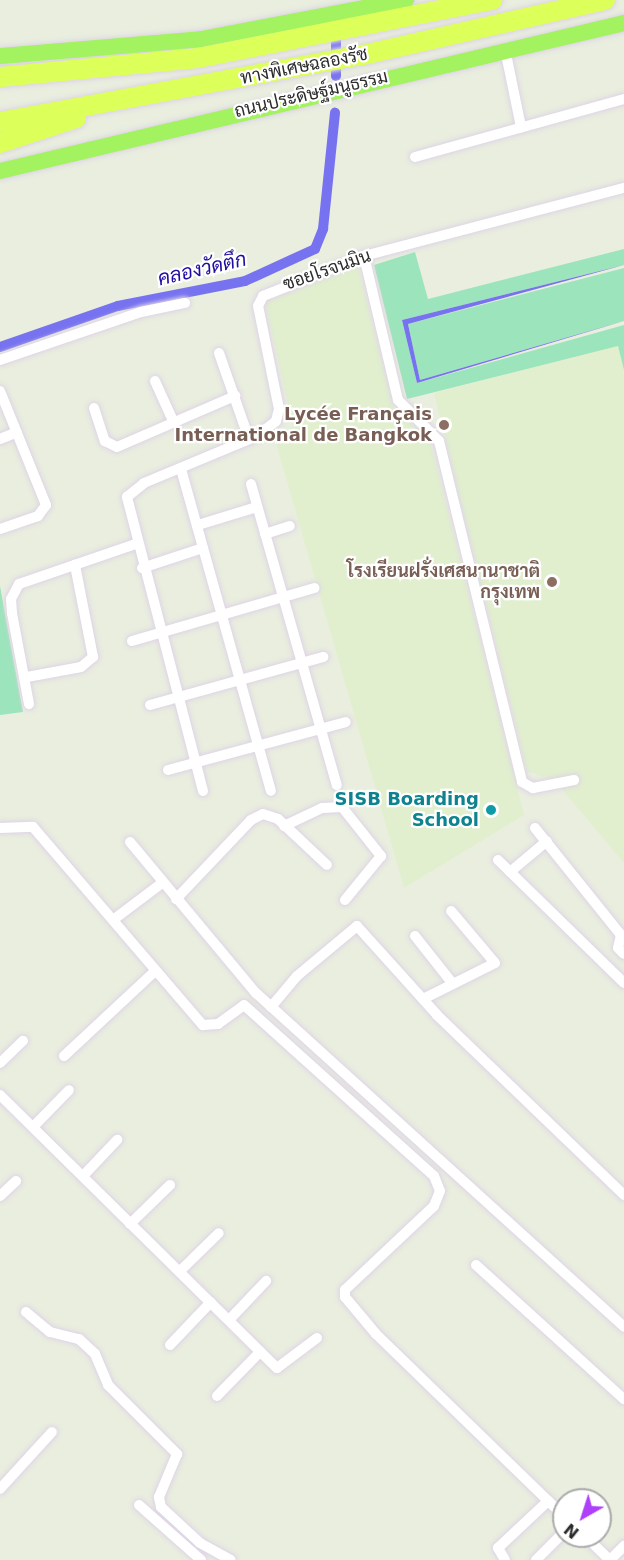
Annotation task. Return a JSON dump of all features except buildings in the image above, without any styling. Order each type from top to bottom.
[{"type":"highway","name":"ทางพิเศษฉลองรัช","points":[[0,77],[198,58],[492,0]]},
{"type":"highway","name":"ทางพิเศษฉลองรัช","points":[[0,122],[98,108],[141,97],[363,55],[605,0]]},
{"type":"highway","points":[[0,143],[98,108]]},
{"type":"main road","points":[[0,56],[201,39],[406,0]]},
{"type":"main road","name":"ถนนประดิษฐ์มนูธรรม","points":[[0,171],[505,49],[624,23]]},
{"type":"street","points":[[505,49],[521,127]]},
{"type":"street","points":[[415,157],[624,99]]},
{"type":"street","name":"ซอยโรจนมิน","points":[[136,544],[128,497],[144,483],[266,431],[279,409],[263,340],[258,306],[262,296],[364,256],[624,188]]},
{"type":"street","points":[[364,256],[398,400],[439,441],[522,782],[533,788],[574,780]]},
{"type":"street","points":[[0,360],[141,312],[185,303]]},
{"type":"street","points":[[219,353],[249,439]]},
{"type":"street","points":[[154,381],[174,423]]},
{"type":"street","points":[[0,391],[46,505],[38,516],[0,529]]},
{"type":"street","points":[[94,408],[110,446],[174,423],[235,396]]},
{"type":"street","points":[[0,439],[16,432]]},
{"type":"street","points":[[181,469],[271,791]]},
{"type":"street","points":[[251,484],[337,785]]},
{"type":"street","points":[[198,525],[257,507]]},
{"type":"street","points":[[265,534],[290,526]]},
{"type":"street","points":[[29,704],[27,677],[10,599],[19,584],[136,544],[203,791]]},
{"type":"street","points":[[142,568],[203,548]]},
{"type":"street","points":[[27,677],[81,667],[93,657],[75,565]]},
{"type":"street","points":[[132,641],[284,599],[314,588]]},
{"type":"street","points":[[150,705],[241,684],[323,657]]},
{"type":"street","points":[[168,770],[346,722]]},
{"type":"street","points":[[284,826],[322,808],[342,807],[381,856],[345,900]]},
{"type":"street","points":[[176,899],[251,819],[270,814],[327,866]]},
{"type":"street","points":[[0,828],[33,827],[113,920],[154,972],[203,1025],[218,1024],[256,993]]},
{"type":"street","points":[[535,828],[621,935],[621,951],[604,962]]},
{"type":"street","points":[[510,872],[547,841]]},
{"type":"street","points":[[130,842],[256,993],[624,1327]]},
{"type":"street","points":[[498,860],[593,958],[604,962],[624,983]]},
{"type":"street","points":[[113,920],[162,883]]},
{"type":"street","points":[[423,999],[495,963],[451,911]]},
{"type":"street","points":[[271,1007],[297,976],[357,926],[423,999],[624,1195]]},
{"type":"street","points":[[415,936],[453,984]]},
{"type":"street","points":[[64,1056],[154,972]]},
{"type":"street","points":[[244,1005],[434,1176],[440,1191],[434,1206],[345,1290],[345,1298],[552,1505]]},
{"type":"street","points":[[0,1063],[23,1041]]},
{"type":"street","points":[[34,1126],[69,1090]]},
{"type":"street","points":[[0,1095],[281,1369],[317,1338]]},
{"type":"street","points":[[83,1176],[117,1140]]},
{"type":"street","points":[[0,1196],[16,1181]]},
{"type":"street","points":[[130,1224],[170,1185]]},
{"type":"street","points":[[180,1270],[219,1233]]},
{"type":"street","points":[[476,1265],[624,1399]]},
{"type":"street","points":[[229,1320],[266,1281]]},
{"type":"street","points":[[170,1345],[211,1302]]},
{"type":"street","points":[[26,1312],[50,1332],[79,1339],[95,1354],[108,1385],[174,1450],[178,1462],[158,1503],[200,1543],[231,1560]]},
{"type":"street","points":[[217,1396],[261,1352]]},
{"type":"street","points":[[0,1489],[52,1432]]},
{"type":"street","points":[[505,1560],[498,1548],[548,1501]]},
{"type":"street","points":[[139,1505],[201,1560]]},
{"type":"street","points":[[536,1560],[552,1544]]},
{"type":"street","points":[[598,1548],[610,1560],[624,1546]]},
{"type":"shaded area","points":[[624,265],[408,324],[420,380],[624,321],[417,383],[402,320]]},
{"type":"shaded area","points":[[358,267],[395,413],[429,435],[524,815],[404,888],[274,436],[293,427],[265,302]]},
{"type":"shaded area","name":"โรงเรียนฝรั่งเศสนานาชาติ กรุงเทพ","points":[[618,346],[624,370],[624,863],[555,781],[527,771],[434,393]]},
{"type":"green space","points":[[624,249],[624,265],[402,320],[417,383],[624,325],[624,370],[618,346],[407,399],[374,265],[415,252],[428,299]]},
{"type":"green space","points":[[624,268],[624,321],[420,380],[408,324]]},
{"type":"green space","points":[[0,586],[23,712],[0,715]]},
{"type":"waterway","name":"คลองวัดตึก","points":[[336,29],[336,76]]},
{"type":"waterway","name":"คลองวัดตึก","points":[[0,347],[118,306],[245,281],[315,249],[323,229],[335,113]]},
{"type":"place","name":"Lycée Français International de Bangkok","points":[[444,425]]},
{"type":"place","name":"โรงเรียนฝรั่งเศสนานาชาติ กรุงเทพ","points":[[552,582]]},
{"type":"place","name":"SISB Boarding School","points":[[491,810]]}]
